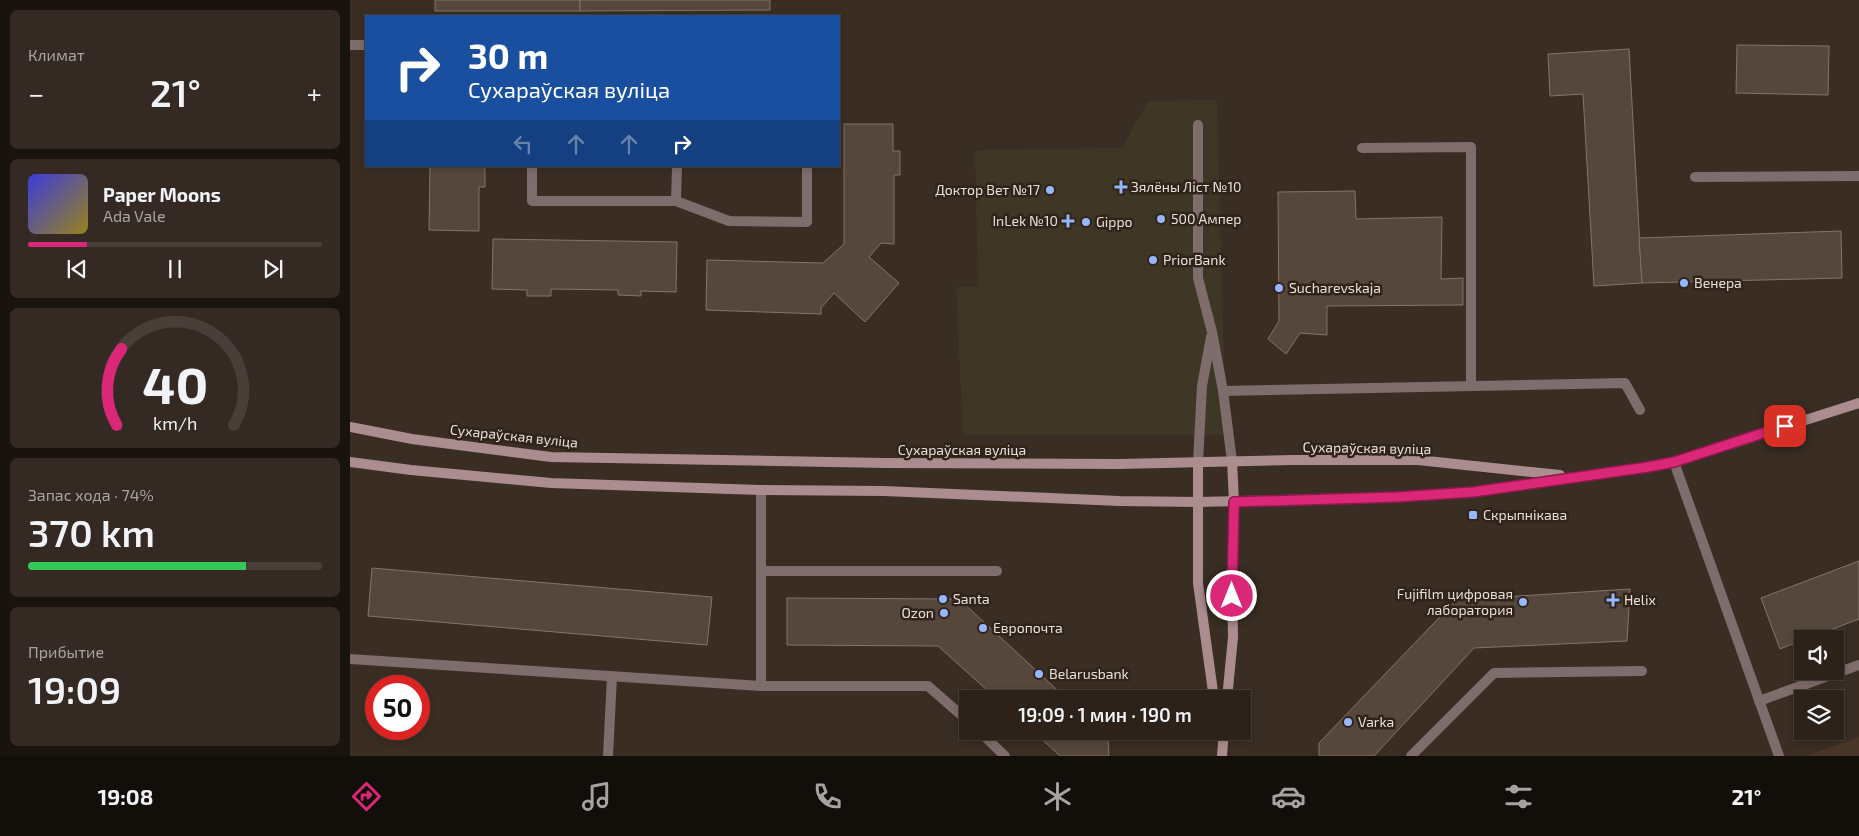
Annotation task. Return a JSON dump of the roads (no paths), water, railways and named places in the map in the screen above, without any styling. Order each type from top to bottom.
[{"type":"main road","name":"Сухараўская вуліца","points":[[350,462],[411,470],[551,483],[761,490],[884,491],[1119,501],[1234,502],[1397,497],[1473,492],[1674,462],[1859,403]]},
{"type":"main road","name":"Сухараўская вуліца","points":[[350,428],[412,440],[551,457],[885,463],[1100,464],[1418,460],[1576,476]]},
{"type":"main road","points":[[1228,690],[1233,637],[1234,502],[1232,461]]},
{"type":"main road","points":[[1198,462],[1198,583],[1213,690]]},
{"type":"main road","points":[[1220,740],[1222,755]]},
{"type":"main road","points":[[1222,755],[1223,740]]},
{"type":"lane","points":[[350,45],[365,45]]},
{"type":"lane","points":[[1198,125],[1198,278],[1212,332],[1223,390],[1232,461]]},
{"type":"lane","points":[[1362,148],[1471,147],[1471,386]]},
{"type":"lane","points":[[532,167],[532,201],[676,201],[729,221],[807,222],[807,167]]},
{"type":"lane","points":[[676,201],[677,167]]},
{"type":"lane","points":[[1695,177],[1859,176]]},
{"type":"lane","points":[[1198,462],[1202,386],[1212,332]]},
{"type":"lane","points":[[1223,390],[1625,383],[1640,410]]},
{"type":"lane","points":[[1674,462],[1779,756]]},
{"type":"lane","points":[[761,490],[761,686]]},
{"type":"lane","points":[[762,571],[996,571]]},
{"type":"lane","points":[[350,659],[761,686],[928,686],[959,713]]},
{"type":"lane","points":[[1760,701],[1859,665]]},
{"type":"lane","points":[[1411,756],[1494,673],[1642,672]]},
{"type":"lane","points":[[608,756],[612,676]]},
{"type":"lane","points":[[988,740],[1005,756]]},
{"type":"place","name":"Зялёны Ліст №10","points":[[1121,187]]},
{"type":"place","name":"Доктор Вет №17","points":[[1050,190]]},
{"type":"place","name":"500 Ампер","points":[[1161,219]]},
{"type":"place","name":"InLek №10","points":[[1068,221]]},
{"type":"place","name":"Gippo","points":[[1086,222]]},
{"type":"place","name":"PriorBank","points":[[1153,260]]},
{"type":"place","name":"Венера","points":[[1684,283]]},
{"type":"place","name":"Sucharevskaja","points":[[1279,288]]},
{"type":"place","name":"Скрыпнікава","points":[[1473,515]]},
{"type":"place","name":"Santa","points":[[943,599]]},
{"type":"place","name":"Helix","points":[[1613,600]]},
{"type":"place","name":"Fujifilm цифровая лаборатория","points":[[1523,602]]},
{"type":"place","name":"Ozon","points":[[944,613]]},
{"type":"place","name":"Европочта","points":[[983,628]]},
{"type":"place","name":"Belarusbank","points":[[1039,674]]},
{"type":"place","name":"Varka","points":[[1348,722]]}]
